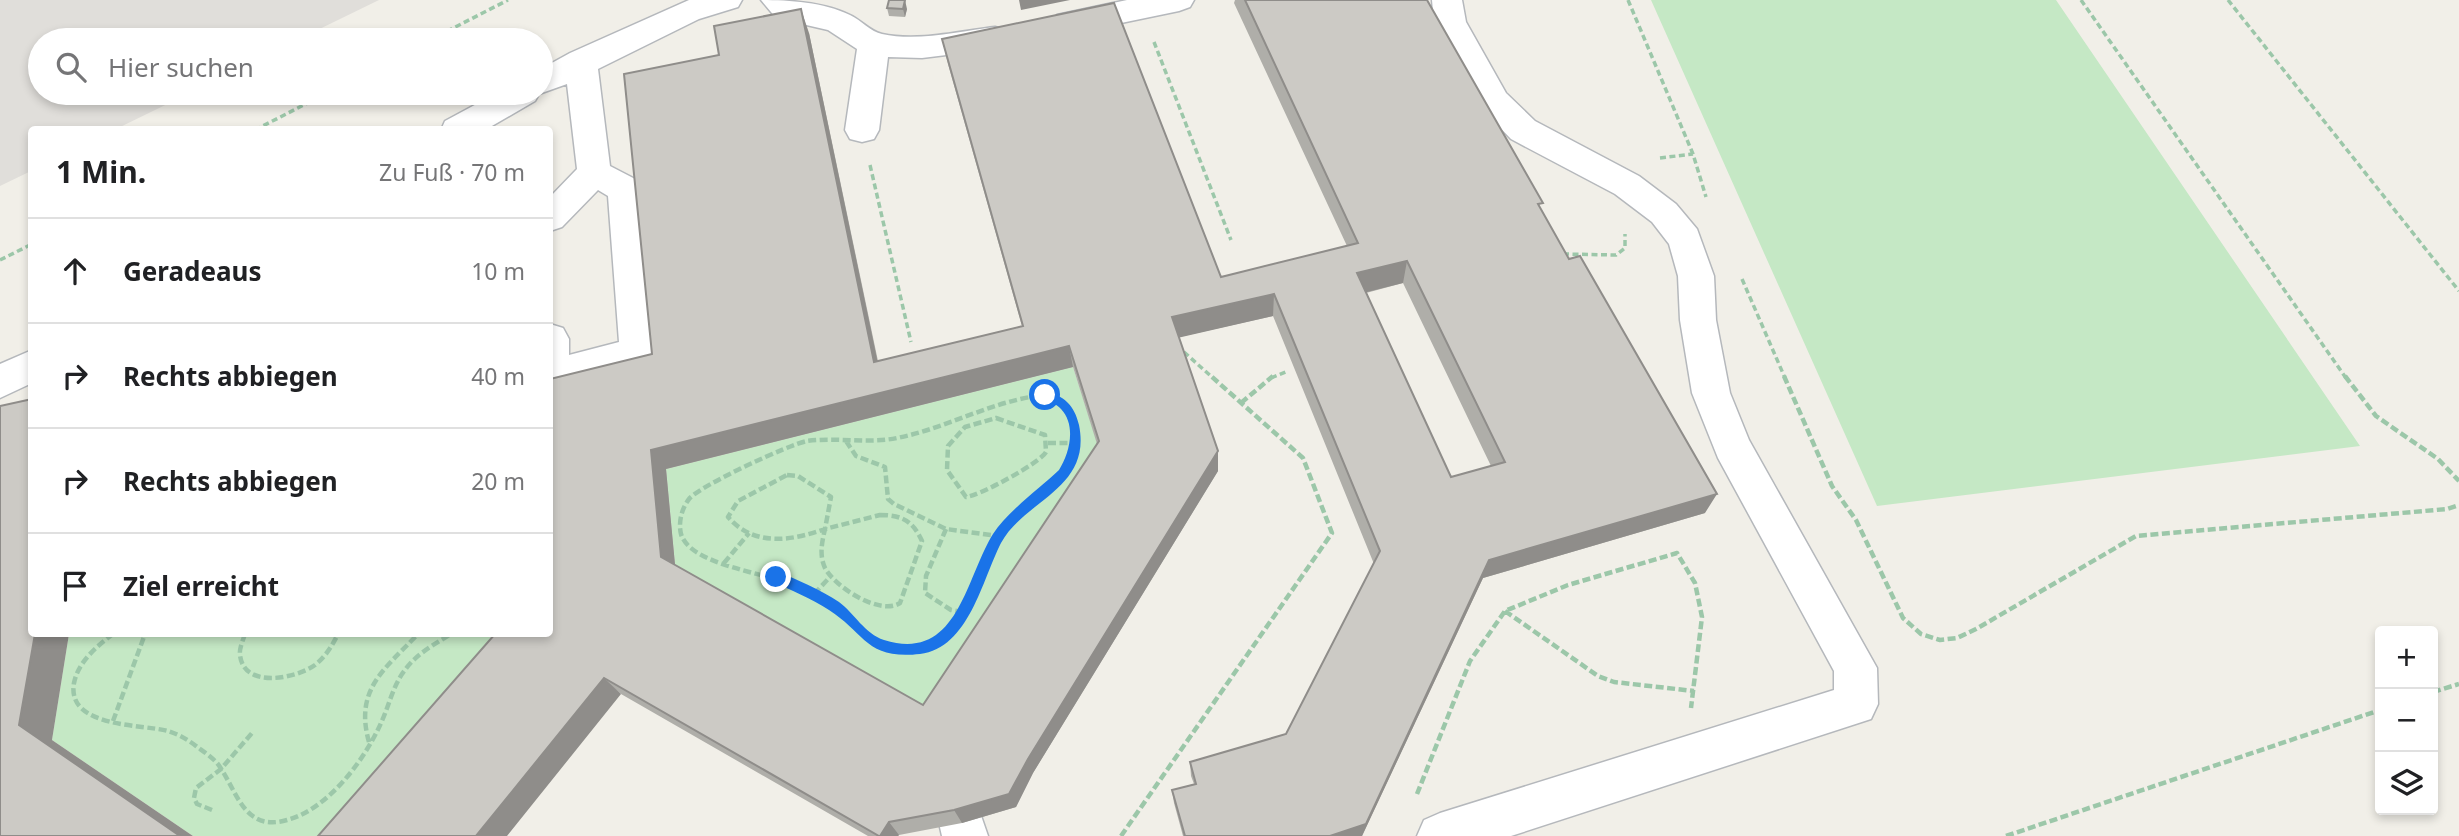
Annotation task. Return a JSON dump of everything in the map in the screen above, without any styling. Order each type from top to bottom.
[{"type":"lane","points":[[553,76],[688,11],[727,0]]},
{"type":"lane","points":[[776,0],[787,10],[838,22],[874,45],[922,47],[973,43],[1179,0]]},
{"type":"lane","points":[[1440,836],[1856,705],[1854,668],[1732,446],[1711,393],[1698,320],[1696,276],[1685,239],[1664,213],[1627,185],[1540,141],[1523,130],[1494,101],[1450,22],[1447,0]]},
{"type":"lane","points":[[862,130],[874,45]]},
{"type":"lane","points":[[581,61],[594,173]]},
{"type":"lane","points":[[464,126],[502,105]]},
{"type":"lane","points":[[553,215],[594,173]]},
{"type":"lane","points":[[553,374],[638,353],[625,189],[594,173]]},
{"type":"lane","points":[[0,382],[28,367]]},
{"type":"path","points":[[453,28],[508,0]]},
{"type":"path","points":[[1628,0],[1693,154],[1710,205]]},
{"type":"path","points":[[2081,0],[2365,405],[2391,431],[2450,467],[2459,481]]},
{"type":"path","points":[[2228,0],[2459,291]]},
{"type":"path","points":[[1141,8],[1231,240]]},
{"type":"path","points":[[263,126],[304,105]]},
{"type":"path","points":[[862,130],[911,342]]},
{"type":"path","points":[[0,260],[28,246]]},
{"type":"path","points":[[1737,269],[1832,486],[1856,520],[1903,618],[1921,634],[1940,640],[1956,638],[1976,629],[2136,536],[2447,509],[2459,505]]},
{"type":"path","points":[[1121,836],[1332,533],[1303,458],[1184,352]]},
{"type":"path","points":[[1241,403],[1275,374],[1288,370]]},
{"type":"path","points":[[1045,395],[1065,404],[1075,428],[1076,443],[1063,474],[999,536],[962,612],[947,636],[937,644],[900,649],[870,640],[848,617],[814,594],[776,577],[724,563],[693,551],[680,533],[682,512],[694,492],[797,443],[900,437],[967,417],[1014,399],[1045,395]]},
{"type":"path","points":[[1006,418],[1019,427],[1045,435],[1048,443],[1043,459],[1035,467],[1012,475],[985,494],[975,497],[966,497],[956,488],[944,456],[955,433],[982,419],[1006,418]]},
{"type":"path","points":[[846,441],[849,452],[854,457],[885,467],[888,499],[894,504],[946,529],[999,536]]},
{"type":"path","points":[[1048,443],[1076,443]]},
{"type":"path","points":[[825,529],[788,540],[767,539],[749,533],[728,517],[731,508],[787,475],[799,476],[831,497],[832,506],[825,529],[820,550],[820,560],[831,577],[872,605],[894,608],[903,600],[909,571],[922,541],[915,527],[885,514],[856,517],[825,529]]},
{"type":"path","points":[[946,529],[926,576],[925,593],[951,610],[962,612]]},
{"type":"path","points":[[724,563],[749,533]]},
{"type":"path","points":[[1415,799],[1470,661],[1505,611],[1568,585],[1677,553],[1695,583],[1702,617],[1695,691],[1679,760]]},
{"type":"path","points":[[814,594],[831,577]]},
{"type":"path","points":[[1505,611],[1598,676],[1614,682],[1695,691]]},
{"type":"path","points":[[109,637],[82,660],[73,684],[85,710],[100,719],[173,731],[206,752],[221,769],[235,800],[246,813],[267,823],[278,823],[305,813],[323,800],[370,742],[407,667],[447,637]]},
{"type":"path","points":[[113,722],[144,637]]},
{"type":"path","points":[[244,637],[240,655],[245,669],[257,677],[273,680],[292,677],[310,669],[326,655],[336,637]]},
{"type":"path","points":[[370,742],[362,714],[364,700],[389,663],[415,637]]},
{"type":"path","points":[[2438,690],[2459,684]]},
{"type":"path","points":[[2007,836],[2375,712]]},
{"type":"path","points":[[212,810],[197,804],[194,798],[196,788],[221,769],[252,733]]},
{"type":"shaded area","points":[[0,0],[379,0],[322,28],[28,28],[28,105],[165,105],[122,126],[28,126],[28,172],[0,186]]},
{"type":"green space","points":[[1651,0],[2056,0],[2360,446],[1877,506]]},
{"type":"green space","points":[[1073,367],[1103,461],[931,720],[676,575],[666,469]]},
{"type":"green space","points":[[69,637],[525,637],[354,836],[193,836],[52,740]]},
{"type":"building","points":[[889,0],[905,0],[903,9],[887,8]]},
{"type":"building","points":[[1245,0],[1427,0],[1543,203],[1538,204],[1569,259],[1580,256],[1717,494],[1489,560],[1366,824],[1330,836],[1185,836],[1172,790],[1196,784],[1190,762],[1286,734],[1380,551],[1274,294],[1172,317],[1218,451],[1009,794],[954,810],[889,822],[879,836],[604,678],[476,836],[318,836],[492,637],[553,637],[553,378],[652,354],[624,74],[719,55],[714,26],[801,9],[874,362],[1023,326],[942,39],[1114,3],[1221,277],[1358,243]],"holes":[[[1407,261],[1505,462],[1451,477],[1357,273]],[[1069,346],[1099,441],[923,705],[661,557],[651,450]]]},
{"type":"building","points":[[28,400],[28,637],[34,637],[19,725],[180,836],[0,836],[0,406]]},
{"type":"route","points":[[776,577],[835,606],[870,640],[900,649],[937,644],[957,625],[999,536],[1012,520],[1047,491],[1072,460],[1076,443],[1071,415],[1065,404],[1055,397],[1045,395]]}]
